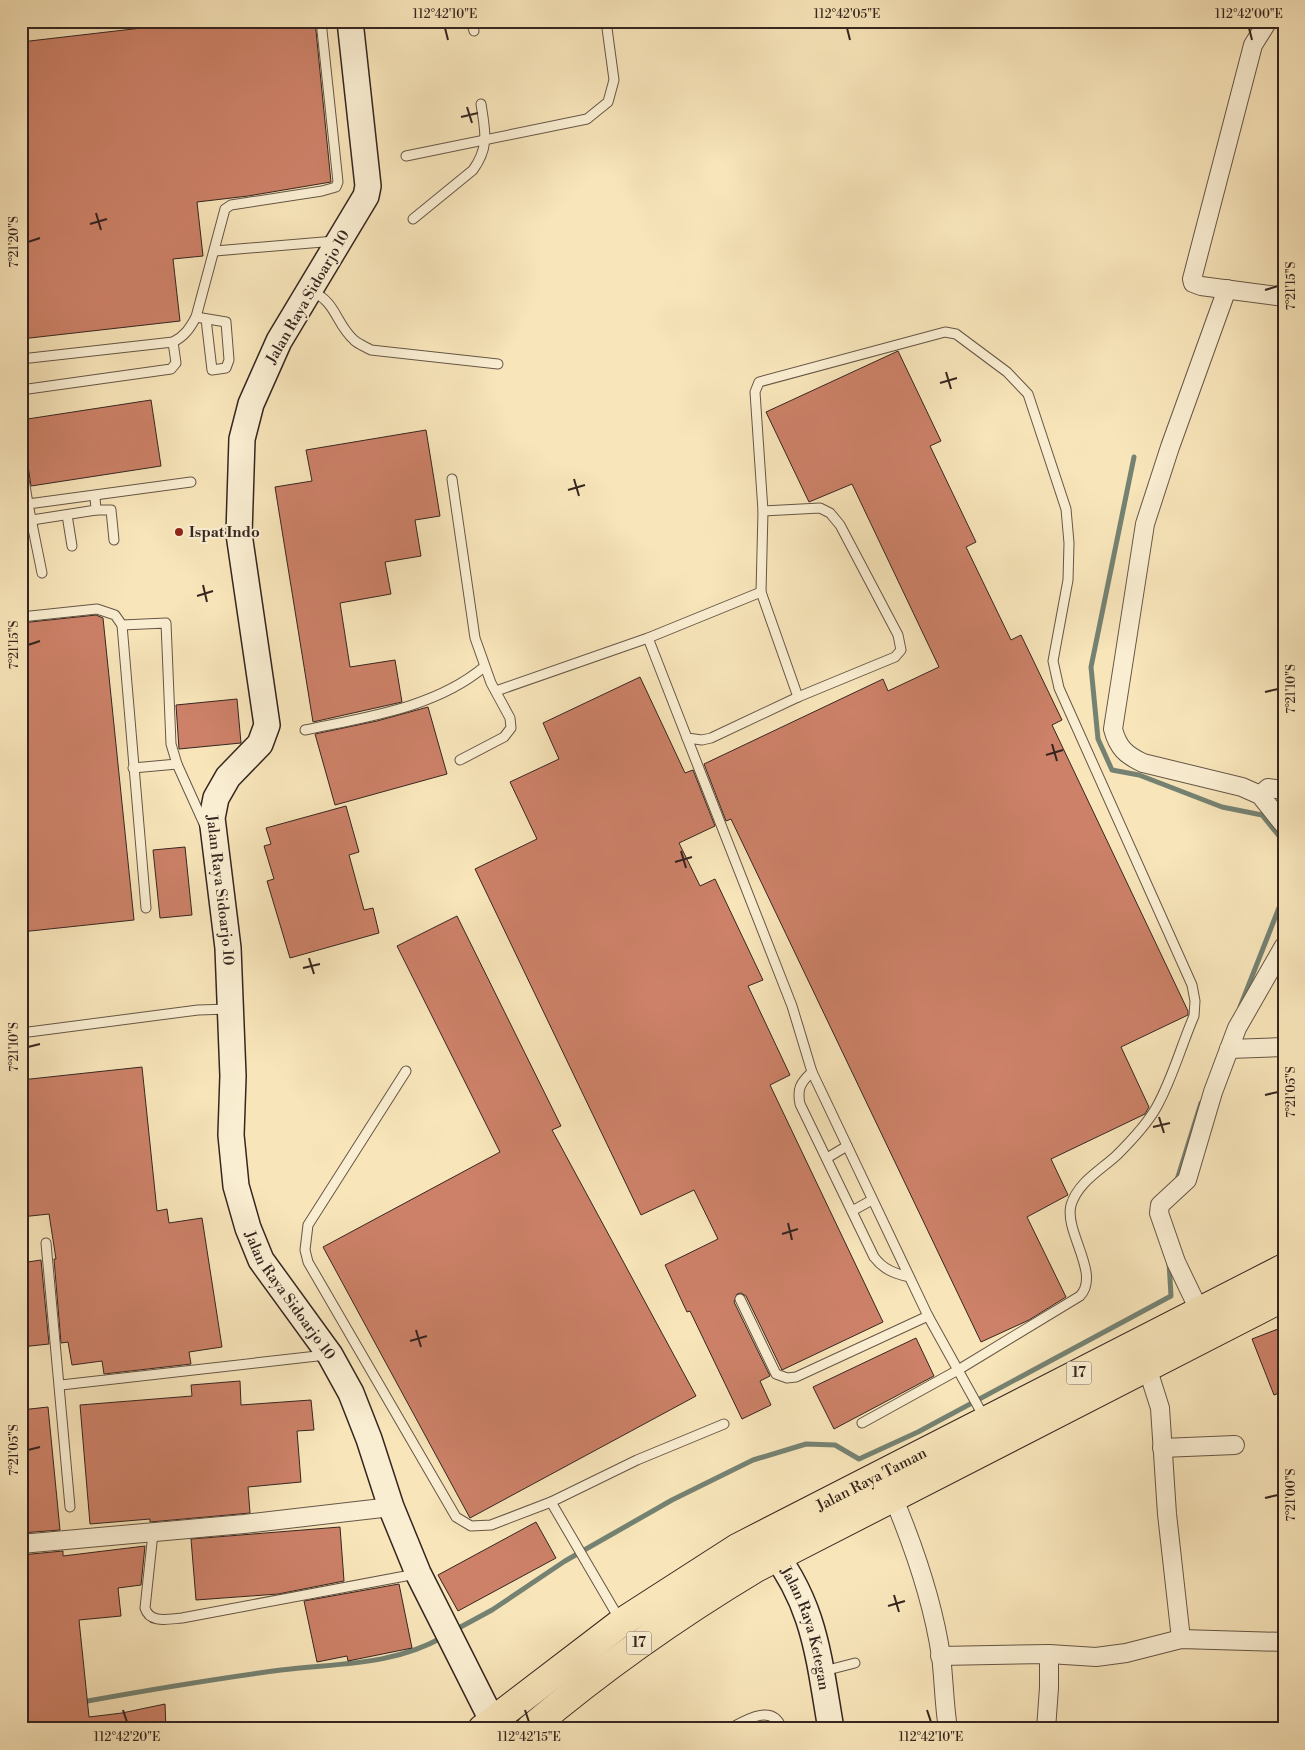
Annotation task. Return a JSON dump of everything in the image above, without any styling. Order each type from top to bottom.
[{"type":"highway","name":"Jalan Raya Taman","points":[[875,1495],[984,1418],[1200,1312],[1284,1268]]},
{"type":"highway","name":"Jalan Raya Taman","points":[[530,1729],[572,1693],[765,1554],[875,1495],[1147,1367],[1284,1297]]},
{"type":"highway","name":"Jalan Raya Taman","points":[[487,1724],[622,1622],[737,1548],[765,1554]]},
{"type":"street","name":"Jalan Raya Sidoarjo 10","points":[[350,21],[368,186],[366,196],[279,342],[251,404],[242,439],[239,534],[266,725],[260,744],[228,777],[216,798],[212,818],[228,948],[232,1009],[233,1076],[231,1135],[238,1194],[261,1260],[330,1355],[351,1393],[369,1439],[391,1507],[418,1573],[454,1648],[487,1724]]},
{"type":"street","points":[[1268,21],[1253,46],[1192,279],[1193,283],[1200,286],[1284,297]]},
{"type":"street","points":[[1223,289],[1145,524],[1127,626],[1113,729],[1116,741],[1122,750],[1143,764],[1242,787],[1260,795],[1284,825]]},
{"type":"street","points":[[1260,795],[1268,788],[1284,790]]},
{"type":"street","points":[[1200,1312],[1176,1262],[1159,1213],[1160,1205],[1187,1180],[1213,1092],[1229,1049],[1245,1011],[1284,946]]},
{"type":"street","points":[[1229,1049],[1284,1047]]},
{"type":"street","points":[[1147,1367],[1160,1408],[1167,1514],[1181,1639]]},
{"type":"street","points":[[1162,1448],[1235,1445]]},
{"type":"street","points":[[875,1495],[906,1527],[926,1592],[940,1656],[948,1729]]},
{"type":"street","points":[[21,1544],[153,1533],[391,1507]]},
{"type":"street","name":"Jalan Raya Ketegan","points":[[765,1554],[805,1604],[814,1634],[831,1729]]},
{"type":"street","points":[[940,1656],[1049,1654],[1096,1657],[1126,1653],[1181,1639],[1284,1642]]},
{"type":"street","points":[[1046,1729],[1049,1654]]},
{"type":"lane","points":[[201,318],[226,322],[229,360],[226,368],[212,370],[201,318],[225,209],[231,205],[332,189],[338,182],[321,21]]},
{"type":"lane","points":[[471,21],[474,31]]},
{"type":"lane","points":[[406,156],[587,119],[608,102],[614,80],[606,21]]},
{"type":"lane","points":[[413,219],[473,170],[479,161],[487,140],[481,104]]},
{"type":"lane","points":[[215,251],[340,241]]},
{"type":"lane","points":[[310,290],[323,296],[331,304],[354,341],[371,350],[498,364]]},
{"type":"lane","points":[[21,359],[173,342],[188,332],[201,318]]},
{"type":"lane","points":[[798,697],[761,592],[763,510],[755,392],[759,382],[945,332],[956,334],[1007,372],[1028,394],[1066,509],[1069,542],[1068,580],[1053,661],[1059,688],[1192,985],[1195,1001],[1194,1016],[1156,1108],[1116,1155],[1092,1173],[1071,1205],[1071,1219],[1087,1279],[1086,1289],[1080,1296],[958,1370],[862,1423]]},
{"type":"lane","points":[[21,390],[171,369],[176,363],[173,342]]},
{"type":"lane","points":[[21,460],[42,573]]},
{"type":"lane","points":[[452,479],[475,638],[484,667],[510,718],[511,728],[504,737],[460,760]]},
{"type":"lane","points":[[28,504],[95,497],[192,482]]},
{"type":"lane","points":[[95,497],[96,510]]},
{"type":"lane","points":[[687,738],[702,740],[711,738],[798,697],[895,657],[901,650],[901,643],[840,525],[830,514],[820,508],[763,510]]},
{"type":"lane","points":[[32,520],[96,510],[111,510],[114,540]]},
{"type":"lane","points":[[67,514],[72,546]]},
{"type":"lane","points":[[496,691],[648,638],[761,592]]},
{"type":"lane","points":[[21,617],[97,610],[115,615],[122,625],[146,908]]},
{"type":"lane","points":[[122,625],[164,621],[167,624],[170,744],[215,850]]},
{"type":"lane","points":[[648,638],[792,1006],[812,1072],[909,1278],[984,1418]]},
{"type":"lane","points":[[305,730],[378,714],[422,701],[456,687],[484,667]]},
{"type":"lane","points":[[133,768],[177,764]]},
{"type":"lane","points":[[21,1033],[198,1010],[232,1009]]},
{"type":"lane","points":[[406,1071],[308,1225],[305,1250],[308,1262],[456,1517],[471,1526],[490,1525],[551,1502],[637,1460],[724,1424]]},
{"type":"lane","points":[[812,1072],[802,1081],[798,1090],[800,1104],[874,1257],[882,1267],[909,1278]]},
{"type":"lane","points":[[827,1158],[847,1146]]},
{"type":"lane","points":[[852,1211],[872,1200]]},
{"type":"lane","points":[[46,1243],[61,1385],[70,1507]]},
{"type":"lane","points":[[740,1299],[776,1374],[787,1378],[796,1376],[928,1316]]},
{"type":"lane","points":[[61,1385],[330,1355]]},
{"type":"lane","points":[[551,1502],[587,1566],[622,1622]]},
{"type":"lane","points":[[153,1533],[145,1608],[148,1614],[157,1620],[191,1616],[418,1573]]},
{"type":"lane","points":[[821,1672],[854,1663]]},
{"type":"lane","points":[[729,1729],[761,1714],[771,1716],[779,1722],[782,1729]]},
{"type":"building","points":[[202,21],[315,21],[331,182],[248,196],[197,202],[203,256],[173,259],[180,321],[21,339],[21,42]]},
{"type":"building","points":[[898,351],[941,441],[930,446],[976,542],[966,547],[1011,640],[1021,635],[1062,720],[1052,725],[1188,1011],[1188,1015],[1121,1047],[1149,1107],[1145,1114],[1051,1159],[1068,1195],[1027,1217],[1066,1297],[1029,1320],[981,1342],[731,819],[726,821],[704,764],[883,679],[888,691],[939,667],[852,484],[809,502],[766,412]]},
{"type":"building","points":[[151,400],[161,466],[31,486],[27,459],[23,454],[21,420]]},
{"type":"building","points":[[426,430],[440,516],[415,520],[421,556],[385,562],[391,594],[340,603],[350,667],[395,660],[402,702],[313,722],[275,487],[312,481],[306,450]]},
{"type":"building","points":[[96,615],[103,618],[134,920],[21,932],[21,623]]},
{"type":"building","points":[[640,677],[685,773],[693,770],[715,826],[679,843],[700,886],[715,879],[763,980],[748,986],[790,1075],[770,1085],[883,1322],[782,1370],[746,1296],[741,1293],[737,1294],[734,1302],[770,1376],[760,1381],[771,1405],[742,1419],[690,1311],[687,1312],[665,1265],[718,1239],[694,1190],[641,1215],[475,869],[537,839],[510,782],[559,759],[543,723]]},
{"type":"building","points":[[237,699],[241,743],[179,749],[176,705]]},
{"type":"building","points":[[428,707],[447,774],[335,805],[315,734],[377,721]]},
{"type":"building","points":[[346,806],[359,852],[349,855],[364,910],[373,908],[379,933],[290,958],[267,881],[274,879],[264,846],[271,844],[266,828]]},
{"type":"building","points":[[185,847],[192,915],[160,918],[153,850]]},
{"type":"building","points":[[457,916],[561,1126],[552,1130],[696,1396],[470,1518],[323,1247],[500,1152],[397,946]]},
{"type":"building","points":[[142,1067],[157,1211],[167,1209],[169,1223],[202,1218],[222,1347],[189,1352],[191,1364],[104,1374],[102,1361],[72,1365],[68,1342],[61,1343],[54,1259],[56,1259],[49,1214],[21,1217],[21,1080]]},
{"type":"building","points":[[41,1260],[49,1344],[21,1347],[21,1263]]},
{"type":"building","points":[[1278,1329],[1284,1343],[1284,1391],[1274,1395],[1252,1339]]},
{"type":"building","points":[[916,1338],[934,1376],[834,1429],[813,1387]]},
{"type":"building","points":[[240,1381],[241,1405],[311,1400],[314,1430],[297,1431],[301,1482],[248,1487],[250,1513],[150,1522],[150,1519],[90,1524],[80,1405],[192,1396],[191,1385]]},
{"type":"building","points":[[48,1407],[60,1530],[21,1533],[21,1410]]},
{"type":"building","points":[[536,1522],[556,1558],[458,1611],[438,1575]]},
{"type":"building","points":[[340,1527],[344,1581],[278,1594],[196,1600],[191,1539]]},
{"type":"building","points":[[145,1546],[141,1585],[118,1588],[121,1616],[79,1620],[89,1717],[122,1713],[165,1704],[166,1729],[21,1729],[21,1555],[63,1551],[63,1556]]},
{"type":"building","points":[[399,1584],[412,1648],[348,1661],[347,1656],[317,1662],[304,1601]]},
{"type":"waterway","points":[[1134,457],[1091,667],[1098,739],[1112,770],[1139,775],[1222,807],[1262,815],[1284,842]]},
{"type":"waterway","points":[[1240,1007],[1284,895]]},
{"type":"waterway","points":[[1176,1183],[1201,1103]]},
{"type":"waterway","points":[[455,1630],[492,1610],[565,1561],[672,1500],[753,1460],[806,1444],[835,1445],[859,1459],[918,1432],[1171,1296],[1169,1262]]},
{"type":"waterway","points":[[82,1702],[256,1673],[364,1662],[404,1653],[443,1637]]},
{"type":"place","name":"Ispat Indo","points":[[179,532]]}]
